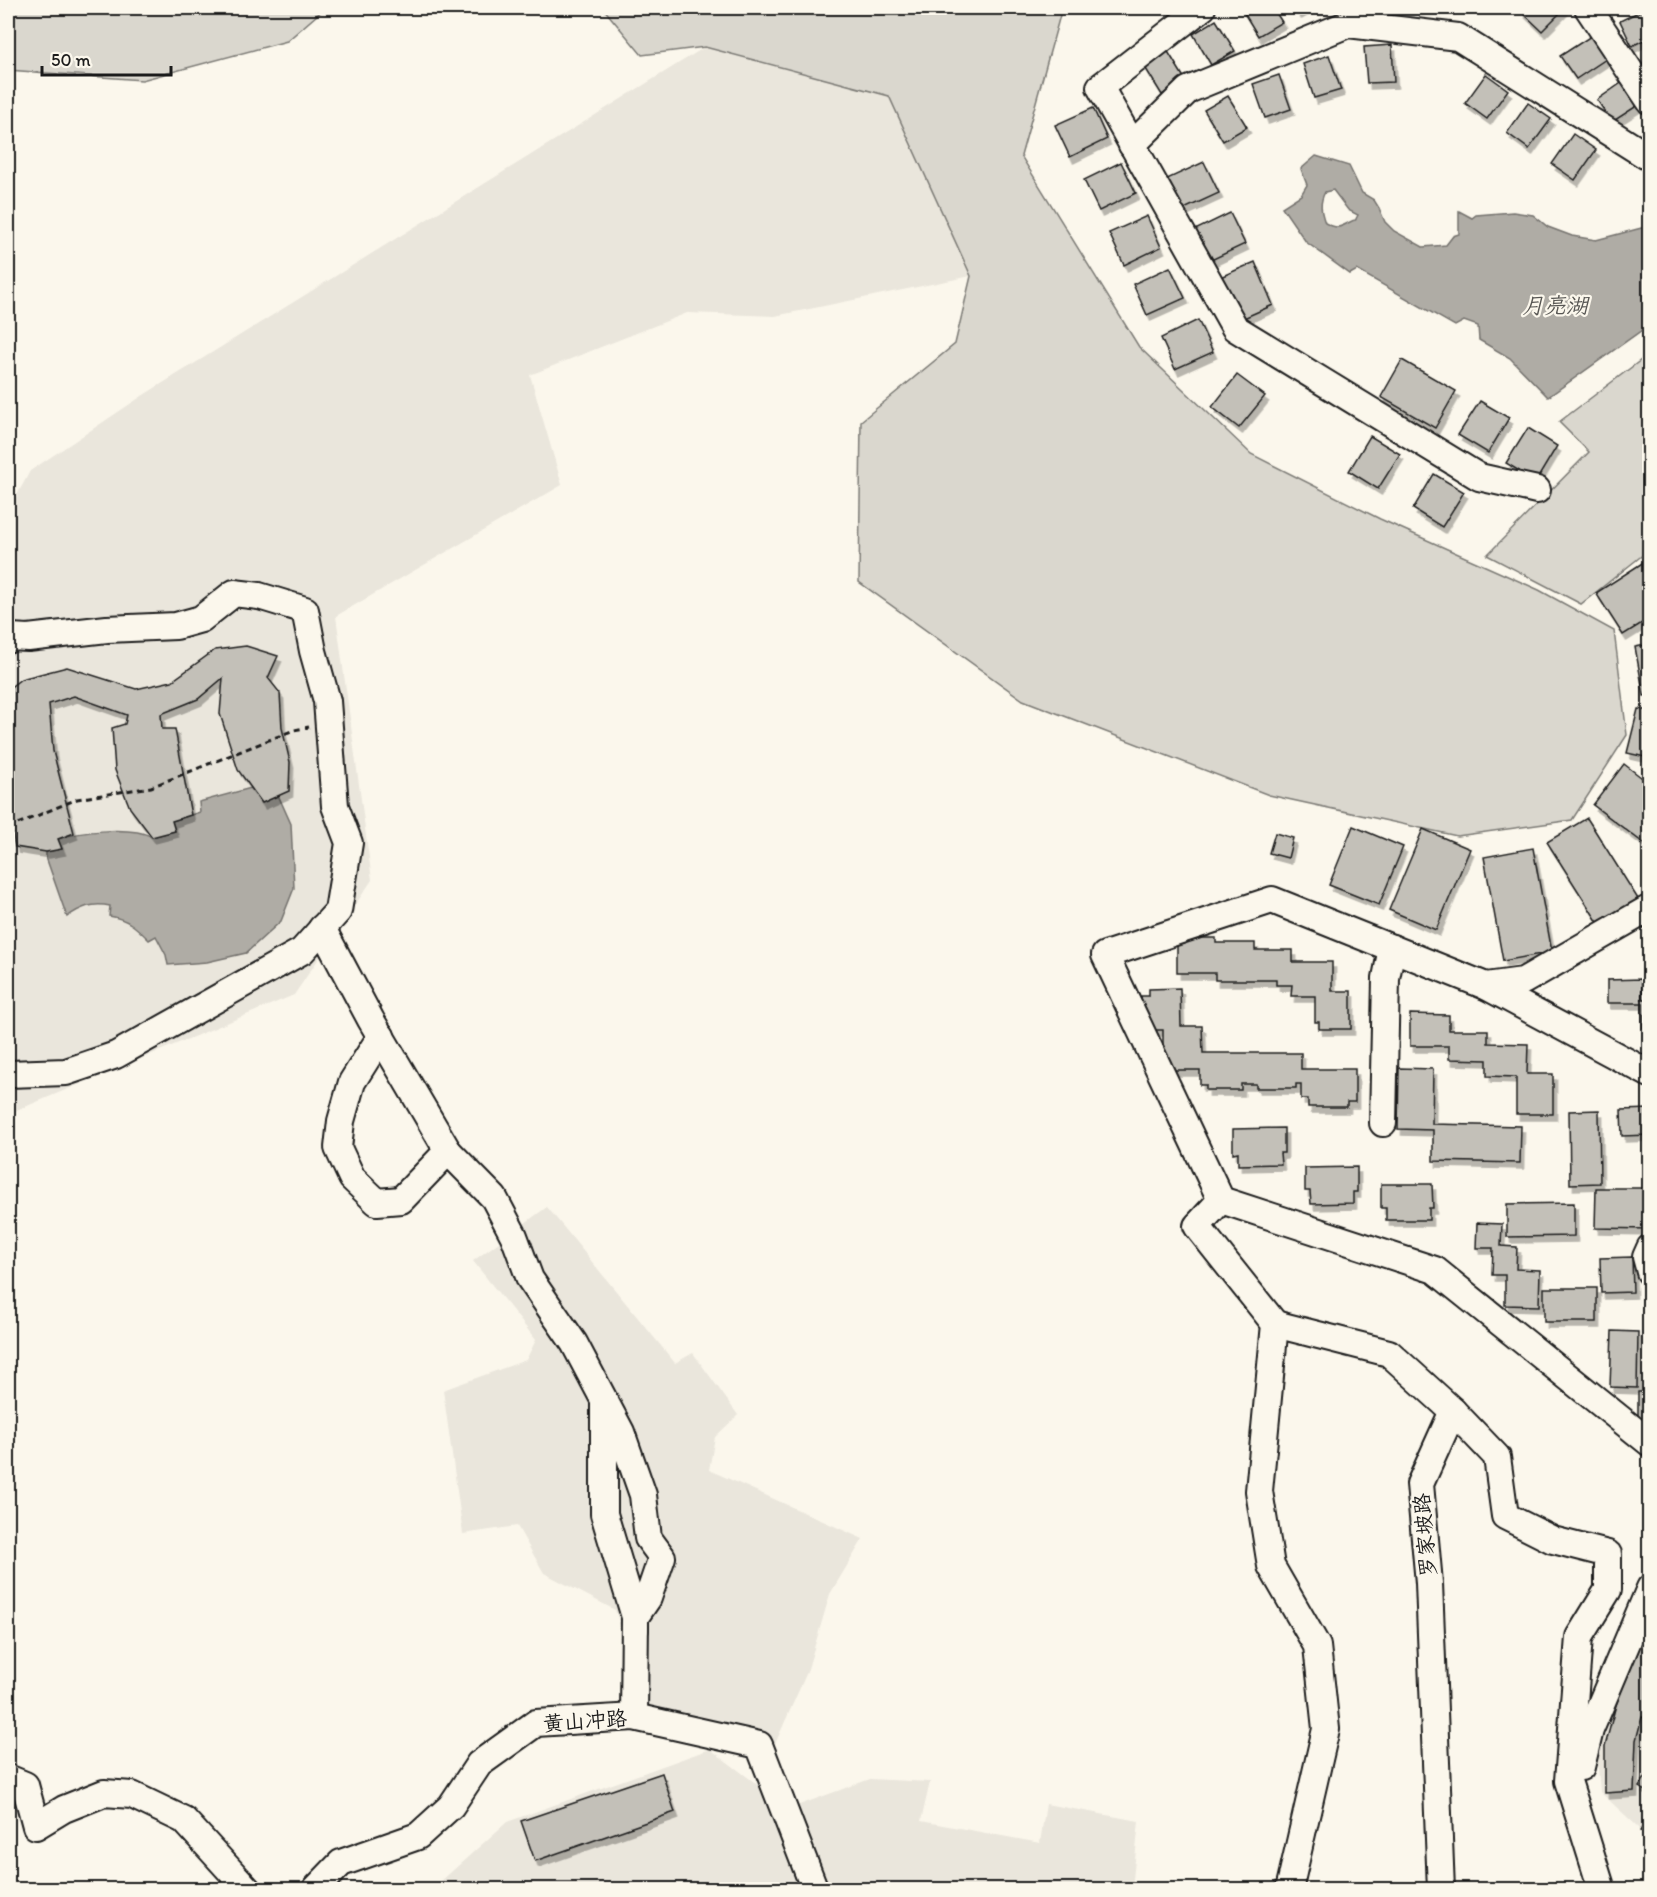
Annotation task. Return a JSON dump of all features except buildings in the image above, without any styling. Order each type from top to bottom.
[{"type":"street","points":[[1202,8],[1100,87],[1235,328],[1479,477],[1537,490]]},
{"type":"street","points":[[1588,8],[1650,101]]},
{"type":"street","points":[[1132,145],[1188,90],[1348,24],[1458,38],[1650,158]]},
{"type":"street","points":[[8,640],[11,637],[27,638],[107,629],[176,626],[201,619],[234,593],[259,596],[305,610],[313,651],[327,701],[335,806],[349,843],[338,911],[302,951],[116,1055],[66,1072],[8,1074]]},
{"type":"street","points":[[1650,1074],[1486,986],[1272,900],[1105,955],[1221,1200],[1435,1270],[1650,1443]]},
{"type":"street","points":[[1486,986],[1523,981],[1650,908]]},
{"type":"street","points":[[322,928],[448,1151],[494,1198],[514,1236],[530,1279],[574,1342],[621,1432],[643,1495],[648,1538],[662,1557],[648,1598],[635,1617]]},
{"type":"street","points":[[1383,1123],[1386,978],[1392,948]]},
{"type":"street","points":[[381,1036],[352,1082],[340,1121],[338,1148],[352,1178],[377,1202],[401,1200],[448,1151]]},
{"type":"street","points":[[1221,1200],[1197,1226],[1275,1324],[1389,1353],[1453,1411],[1497,1457],[1505,1516],[1553,1540],[1608,1554],[1608,1590],[1579,1637],[1568,1780],[1602,1890]]},
{"type":"street","points":[[1650,1248],[1646,1257],[1650,1272]]},
{"type":"street","points":[[1275,1324],[1259,1491],[1271,1566],[1317,1646],[1326,1729],[1289,1890]]},
{"type":"street","points":[[604,1403],[604,1514],[635,1617],[634,1717]]},
{"type":"street","name":"罗家坡路","points":[[1441,1890],[1429,1583],[1420,1484],[1453,1411]]},
{"type":"street","points":[[1574,1799],[1590,1730],[1650,1588]]},
{"type":"street","name":"黄山冲路","points":[[315,1890],[341,1863],[418,1836],[451,1806],[479,1764],[536,1723],[634,1717],[759,1745],[815,1890]]},
{"type":"street","points":[[8,1778],[25,1785],[36,1826],[64,1809],[104,1793],[132,1795],[184,1820],[248,1890]]},
{"type":"path","points":[[8,828],[77,799],[151,787],[294,730],[329,723]]},
{"type":"shaded area","points":[[8,8],[325,8],[287,41],[142,80],[8,70]]},
{"type":"shaded area","points":[[603,8],[1062,8],[1021,156],[1139,347],[1251,454],[1380,519],[1539,590],[1614,631],[1627,735],[1572,820],[1457,836],[1269,795],[1023,700],[859,582],[861,421],[955,344],[971,276],[889,96],[705,47],[642,55]]},
{"type":"shaded area","points":[[705,47],[889,96],[971,276],[775,316],[687,313],[530,375],[562,485],[336,616],[372,880],[294,995],[15,1111],[8,1120],[8,512],[30,471],[142,396]]},
{"type":"shaded area","points":[[1649,354],[1649,550],[1581,604],[1487,555],[1589,452],[1559,422]]},
{"type":"shaded area","points":[[547,1207],[675,1363],[693,1353],[738,1415],[715,1437],[709,1470],[863,1539],[830,1594],[807,1672],[775,1744],[647,1709],[615,1610],[544,1573],[517,1526],[463,1534],[443,1390],[526,1360],[536,1340],[473,1261]]},
{"type":"shaded area","points":[[1649,1611],[1649,1837],[1600,1792],[1595,1732]]},
{"type":"shaded area","points":[[710,1749],[762,1788],[772,1815],[870,1779],[930,1782],[921,1821],[1040,1843],[1046,1804],[1139,1821],[1132,1889],[431,1890],[507,1822]]},
{"type":"water","name":"月亮湖","points":[[1316,156],[1349,166],[1362,193],[1374,200],[1385,222],[1394,231],[1423,247],[1446,245],[1453,236],[1459,234],[1459,211],[1472,218],[1476,215],[1513,212],[1533,215],[1548,227],[1572,236],[1596,240],[1649,226],[1649,325],[1548,397],[1510,358],[1479,340],[1478,326],[1464,321],[1455,326],[1357,270],[1350,274],[1306,242],[1282,207],[1301,195],[1307,185],[1301,169]],"holes":[[[1333,190],[1348,210],[1358,215],[1356,220],[1338,227],[1325,223],[1321,207],[1325,192]]]},
{"type":"water","points":[[251,788],[278,795],[291,824],[294,888],[281,921],[246,953],[207,962],[168,965],[166,955],[156,936],[149,940],[131,924],[109,916],[110,906],[87,906],[67,917],[46,857],[46,852],[62,849],[58,839],[106,831],[132,832],[152,837],[175,831],[172,821],[200,812],[199,802]]}]
